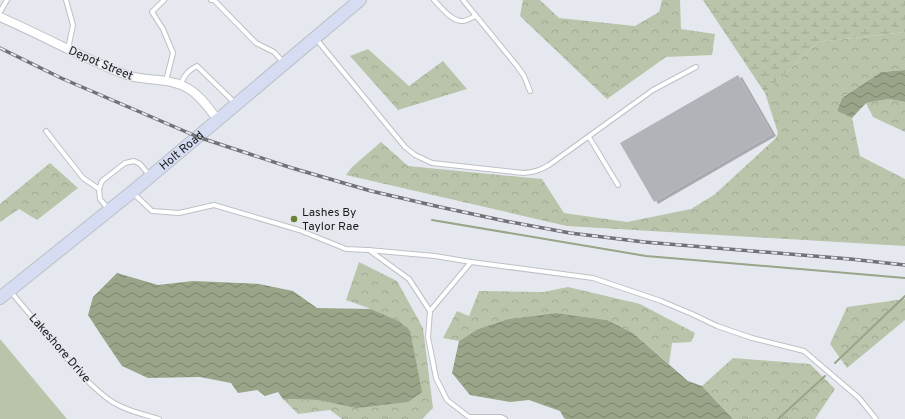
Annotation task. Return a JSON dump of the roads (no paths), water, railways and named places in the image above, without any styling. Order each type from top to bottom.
[{"type":"main road","name":"Holt Road","points":[[0,298],[132,192],[360,0]]},
{"type":"street","name":"Depot Street","points":[[0,17],[111,69],[138,78],[174,82],[188,88],[197,95],[218,120]]},
{"type":"lane","points":[[0,12],[7,0]]},
{"type":"lane","points":[[66,0],[73,25],[68,49]]},
{"type":"lane","points":[[164,0],[152,12],[163,29],[173,53],[166,81]]},
{"type":"lane","points":[[211,0],[214,0],[256,43],[274,52],[285,63]]},
{"type":"lane","points":[[434,0],[448,15],[455,19],[463,21],[476,16]]},
{"type":"lane","points":[[463,0],[517,66],[524,76],[530,91]]},
{"type":"lane","points":[[315,38],[405,147],[415,155],[432,163],[523,173],[541,170],[654,90],[696,67]]},
{"type":"lane","points":[[180,85],[185,74],[196,66],[236,104]]},
{"type":"lane","points":[[46,132],[83,178],[99,189]]},
{"type":"lane","points":[[589,137],[618,185]]},
{"type":"lane","points":[[109,210],[100,199],[99,189],[102,181],[125,163],[134,161],[140,164],[150,176]]},
{"type":"lane","points":[[132,192],[152,211],[179,213],[214,205],[299,230],[346,249],[434,256],[593,278],[661,301],[717,326],[752,338],[804,351],[859,398],[876,419]]},
{"type":"lane","points":[[368,250],[409,279],[430,311]]},
{"type":"lane","points":[[471,262],[430,311],[428,337],[436,378],[447,400],[470,418],[501,417],[505,419]]},
{"type":"lane","name":"Lakeshore Drive","points":[[10,290],[84,379],[120,406],[159,419]]},
{"type":"water","points":[[905,70],[905,102],[889,99],[866,103],[852,118],[837,111],[842,98],[881,72]]},
{"type":"water","points":[[117,273],[158,285],[193,281],[259,284],[293,291],[317,308],[371,309],[399,321],[410,331],[422,392],[408,402],[357,408],[318,400],[283,399],[278,392],[265,396],[257,390],[238,393],[231,383],[200,377],[148,378],[122,366],[88,315],[93,297]]},
{"type":"water","points":[[556,313],[607,320],[633,333],[688,381],[702,386],[733,419],[566,419],[560,411],[529,400],[510,402],[470,395],[452,373],[459,341],[478,329],[508,319]]},
{"type":"waterway","points":[[432,220],[646,256],[905,278]]},
{"type":"waterway","points":[[835,363],[905,296]]},
{"type":"waterway","points":[[778,419],[825,376]]},
{"type":"railway","points":[[0,48],[61,78],[198,137],[292,168],[371,191],[505,221],[570,233],[644,242],[905,265]]},
{"type":"place","name":"Lashes By Taylor Rae","points":[[294,219]]}]
